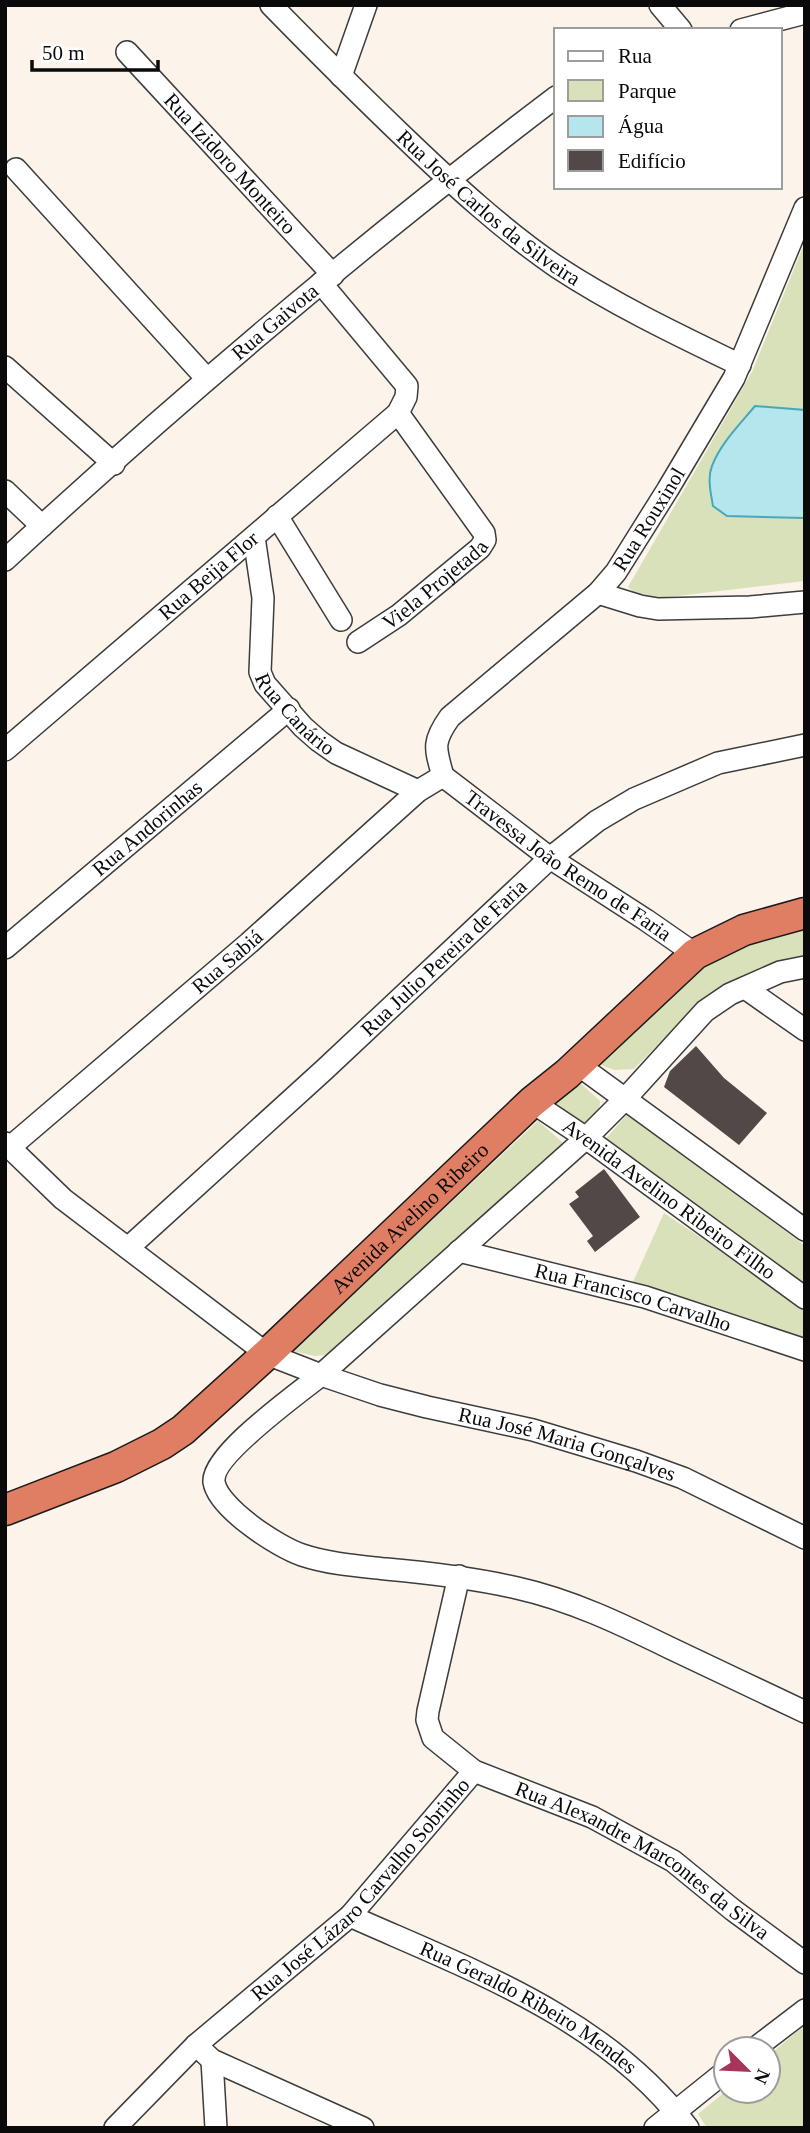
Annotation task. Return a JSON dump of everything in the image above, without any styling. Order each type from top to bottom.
[{"type":"highway","name":"Avenida Avelino Ribeiro","points":[[5,1510],[116,1467],[162,1444],[183,1430],[267,1354],[532,1102],[577,1064],[695,954],[744,930],[805,913]]},
{"type":"street","name":"Rua José Carlos da Silveira","points":[[271,5],[448,179],[510,231],[557,266],[656,324],[740,365]]},
{"type":"street","points":[[341,76],[366,5]]},
{"type":"street","points":[[660,5],[679,28]]},
{"type":"street","points":[[749,28],[805,13]]},
{"type":"street","name":"Rua Izidoro Monteiro","points":[[127,52],[327,279],[407,386],[402,405]]},
{"type":"street","name":"Rua Gaivota","points":[[5,560],[207,379],[448,179],[554,99]]},
{"type":"street","points":[[16,169],[207,379]]},
{"type":"street","name":"Rua Rouxinol","points":[[443,776],[435,748],[440,731],[450,717],[598,593],[635,544],[734,378],[805,208]]},
{"type":"street","points":[[5,367],[114,464]]},
{"type":"street","name":"Rua Beija Flor","points":[[6,749],[254,537],[402,405]]},
{"type":"street","name":"Viela Projetada","points":[[358,642],[399,615],[480,548],[485,540],[484,533],[402,405]]},
{"type":"street","points":[[5,491],[42,526]]},
{"type":"street","points":[[277,516],[341,620]]},
{"type":"street","name":"Rua Canário","points":[[254,537],[264,598],[259,656],[260,672],[265,684],[303,727],[336,752],[418,791]]},
{"type":"street","points":[[598,593],[658,609],[750,607],[805,602]]},
{"type":"street","name":"Rua Andorinhas","points":[[5,948],[289,709]]},
{"type":"street","name":"Rua Julio Pereira de Faria","points":[[128,1248],[324,1070],[550,858],[597,821],[634,799],[718,763],[805,745]]},
{"type":"street","name":"Rua Sabiá","points":[[7,1145],[249,943],[418,791],[443,776]]},
{"type":"street","name":"Travessa João Remo de Faria","points":[[443,776],[550,858],[695,954]]},
{"type":"street","points":[[805,967],[780,972],[730,994],[705,1011],[586,1138],[321,1375],[232,1448],[214,1476],[218,1492],[248,1524],[300,1555],[326,1562],[459,1576],[519,1588],[568,1603],[624,1626],[805,1712]]},
{"type":"street","points":[[745,988],[805,1030]]},
{"type":"street","points":[[577,1064],[805,1230]]},
{"type":"street","name":"Avenida Avelino Ribeiro Filho","points":[[532,1102],[586,1138],[805,1298]]},
{"type":"street","points":[[7,1145],[63,1199],[267,1354],[321,1375]]},
{"type":"street","name":"Rua Francisco Carvalho","points":[[458,1251],[645,1297],[805,1350]]},
{"type":"street","name":"Rua José Maria Gonçalves","points":[[321,1375],[380,1395],[533,1430],[636,1461],[683,1478],[805,1538]]},
{"type":"street","name":"Rua José Lázaro Carvalho Sobrinho","points":[[115,2128],[196,2046],[350,1916],[474,1770],[433,1738],[427,1720],[459,1576]]},
{"type":"street","name":"Rua Alexandre Marcontes da Silva","points":[[474,1770],[592,1817],[673,1861],[805,1963]]},
{"type":"street","name":"Rua Geraldo Ribeiro Mendes","points":[[350,1916],[515,1990],[557,2013],[638,2074],[682,2119]]},
{"type":"street","points":[[772,2035],[805,2010]]},
{"type":"street","points":[[196,2046],[212,2060],[363,2128]]},
{"type":"street","points":[[212,2060],[216,2128]]},
{"type":"street","points":[[655,2128],[682,2119],[712,2086]]},
{"type":"green space","points":[[805,242],[805,410],[755,406],[711,468],[710,486],[713,506],[727,516],[805,518],[805,581],[643,600],[628,587],[752,372]]},
{"type":"green space","points":[[805,925],[805,956],[777,963],[730,984],[691,1013],[634,1069],[614,1070],[599,1064],[668,996],[706,966],[748,943]]},
{"type":"green space","points":[[577,1080],[600,1101],[594,1116],[579,1123],[552,1104]]},
{"type":"green space","points":[[629,1112],[805,1246],[805,1289],[603,1142]]},
{"type":"green space","points":[[538,1121],[562,1142],[562,1149],[334,1354],[315,1356],[292,1351]]},
{"type":"green space","points":[[664,1213],[805,1307],[805,1340],[632,1284]]},
{"type":"green space","points":[[805,2025],[804,2128],[707,2128],[698,2114],[712,2102],[712,2105],[782,2105],[782,2044]]},
{"type":"water","points":[[755,406],[805,410],[805,518],[727,516],[713,506],[710,481],[712,466],[725,442]]},
{"type":"building","points":[[696,1046],[724,1078],[767,1113],[739,1145],[664,1087],[670,1071]]},
{"type":"building","points":[[604,1169],[640,1217],[595,1252],[587,1241],[593,1236],[569,1204],[579,1197],[575,1192]]}]
